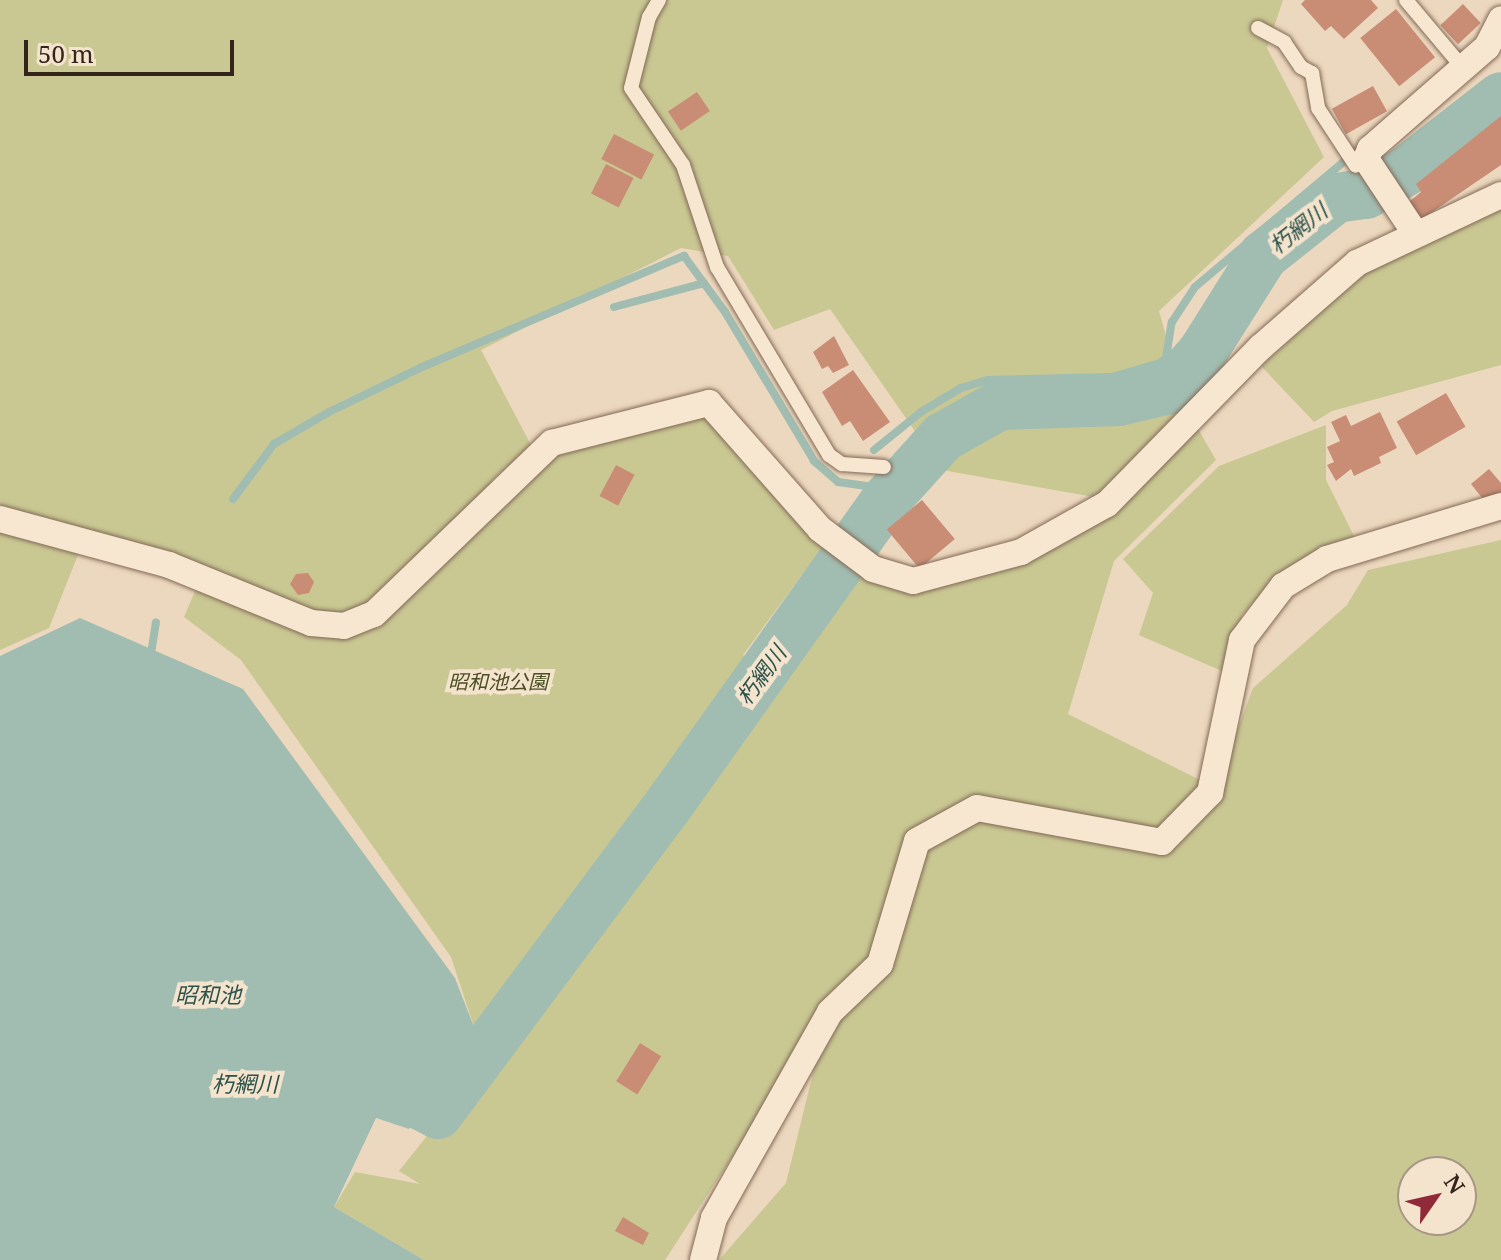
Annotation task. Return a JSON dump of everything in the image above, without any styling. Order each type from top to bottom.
[{"type":"street","points":[[1415,233],[1364,170],[1370,149],[1460,64],[1487,47],[1501,19]]},
{"type":"street","points":[[0,519],[169,565],[311,623],[344,626],[374,614],[552,443],[709,403],[820,529],[873,569],[913,581],[1021,552],[1107,504],[1261,347],[1357,263],[1501,195]]},
{"type":"street","points":[[703,1260],[714,1218],[830,1012],[880,964],[917,841],[977,808],[1162,842],[1210,793],[1242,640],[1283,586],[1327,559],[1501,506]]},
{"type":"lane","points":[[659,0],[630,76],[637,99],[683,165],[717,267],[829,455],[842,464],[884,467]]},
{"type":"lane","points":[[1406,0],[1460,64]]},
{"type":"lane","points":[[1258,28],[1284,42],[1301,67],[1312,73],[1318,108],[1364,170]]},
{"type":"green space","name":"昭和池公園","points":[[0,0],[1283,0],[1267,48],[1324,157],[1159,311],[1186,408],[1216,460],[1114,561],[1068,714],[1216,788],[1253,688],[1347,605],[1368,570],[1501,540],[1501,1260],[719,1260],[786,1183],[816,1061],[801,1051],[665,1260],[424,1260],[334,1207],[355,1172],[420,1184],[399,1171],[526,1012],[508,999],[492,1023],[474,1027],[451,957],[241,660],[184,617],[205,568],[87,532],[49,628],[0,650]],"holes":[[[681,248],[728,256],[774,330],[830,309],[942,470],[1094,497],[1008,562],[918,583],[852,569],[591,924],[574,912],[754,664],[743,655],[823,546],[743,451],[702,417],[553,454],[523,474],[491,481],[531,445],[481,350]]]},
{"type":"green space","points":[[1501,204],[1501,365],[1332,411],[1314,422],[1261,366],[1372,266]]},
{"type":"green space","points":[[1326,425],[1326,480],[1358,544],[1266,588],[1242,615],[1224,672],[1139,635],[1153,593],[1123,559],[1219,466]]},
{"type":"water","name":"昭和池","points":[[80,618],[243,689],[455,978],[474,1027],[409,1129],[376,1118],[334,1207],[424,1260],[0,1260],[0,656]]},
{"type":"building","points":[[1305,0],[1371,0],[1378,8],[1344,39],[1331,26],[1325,31],[1301,4]]},
{"type":"building","points":[[1463,4],[1481,23],[1458,44],[1440,25]]},
{"type":"building","points":[[1396,9],[1435,57],[1399,86],[1360,38]]},
{"type":"building","points":[[1373,86],[1387,111],[1346,134],[1332,109]]},
{"type":"building","points":[[697,92],[710,111],[681,131],[668,112]]},
{"type":"building","points":[[1501,116],[1501,165],[1422,219],[1409,202],[1421,192],[1416,184]]},
{"type":"building","points":[[614,134],[654,154],[641,179],[601,159]]},
{"type":"building","points":[[606,164],[634,178],[619,207],[591,193]]},
{"type":"building","points":[[834,336],[849,365],[833,373],[828,366],[822,369],[813,352]]},
{"type":"building","points":[[853,370],[890,422],[863,441],[850,421],[842,426],[822,392]]},
{"type":"building","points":[[1446,393],[1466,427],[1416,455],[1397,422]]},
{"type":"building","points":[[1380,412],[1397,448],[1379,457],[1381,463],[1354,476],[1351,469],[1336,481],[1327,465],[1334,462],[1327,447],[1340,441],[1331,422],[1346,415],[1351,426]]},
{"type":"building","points":[[616,465],[635,475],[618,506],[600,496]]},
{"type":"building","points":[[1489,469],[1501,483],[1501,492],[1486,503],[1471,484]]},
{"type":"building","points":[[922,500],[955,539],[920,569],[887,530]]},
{"type":"building","points":[[308,573],[314,582],[309,593],[298,595],[290,584],[296,574]]},
{"type":"building","points":[[640,1043],[661,1056],[637,1094],[616,1081]]},
{"type":"building","points":[[623,1217],[649,1233],[643,1245],[615,1231]]},
{"type":"waterway","name":"朽網川","points":[[361,1084],[380,1084],[438,1114],[662,814],[886,500],[943,437],[1000,405],[1119,401],[1170,389],[1202,353],[1263,256],[1336,198],[1366,194],[1406,171],[1501,97]]},
{"type":"waterway","points":[[874,450],[921,412],[961,388],[988,380],[1112,377],[1160,363],[1166,358],[1172,322],[1195,287],[1353,154]]},
{"type":"waterway","points":[[233,499],[274,444],[329,412],[422,367],[684,256],[725,312],[814,461],[838,482],[895,490]]},
{"type":"waterway","points":[[614,307],[704,283]]},
{"type":"waterway","points":[[150,660],[156,622]]}]
